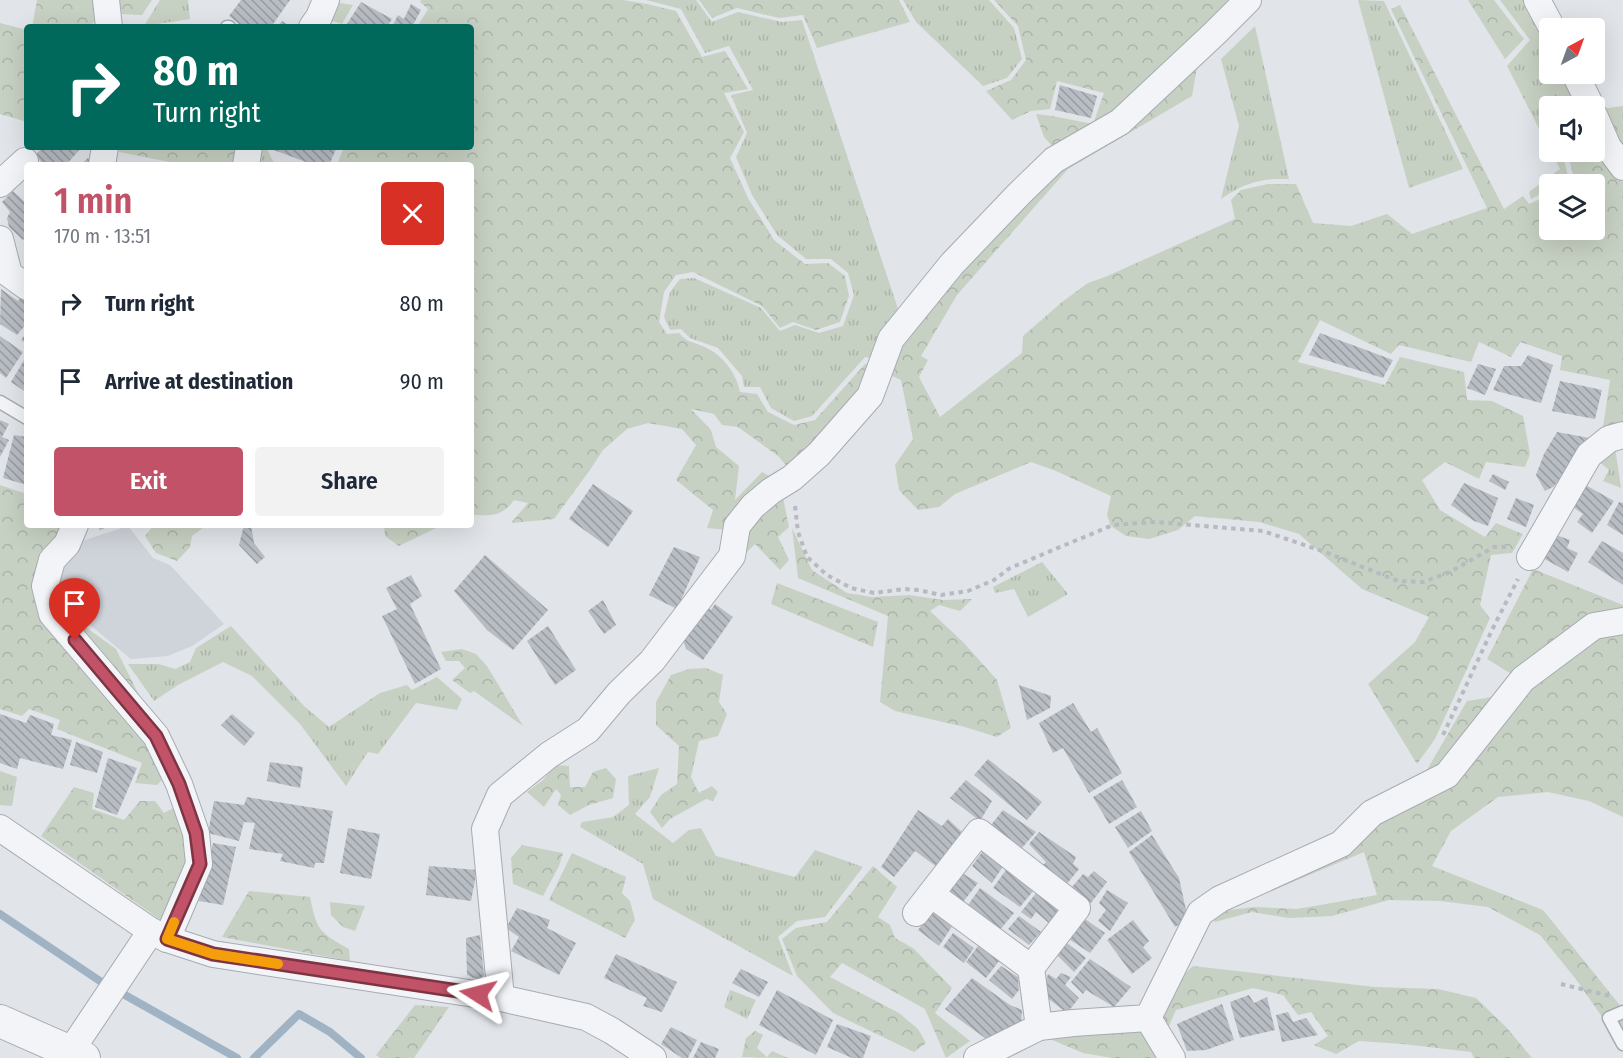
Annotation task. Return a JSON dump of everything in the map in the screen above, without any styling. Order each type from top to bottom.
[{"type":"street","points":[[106,0],[109,24]]},
{"type":"street","points":[[314,24],[326,0]]},
{"type":"street","points":[[501,998],[485,829],[500,795],[549,755],[588,730],[619,693],[652,660],[732,556],[737,526],[753,506],[792,478],[819,454],[870,396],[891,339],[952,264],[1054,160],[1120,123],[1248,0]]},
{"type":"street","points":[[1537,0],[1547,18]]},
{"type":"street","points":[[1605,140],[1623,167]]},
{"type":"street","points":[[0,184],[25,161]]},
{"type":"street","points":[[0,239],[9,274],[24,285]]},
{"type":"street","points":[[1530,556],[1589,455],[1609,439],[1623,435]]},
{"type":"street","points":[[0,1021],[73,1056],[102,1003],[123,973],[159,935],[200,864],[196,833],[179,784],[156,736],[52,614],[45,586],[52,560],[67,543],[74,528]]},
{"type":"street","points":[[1148,1018],[1200,913],[1220,899],[1341,844],[1372,813],[1447,775],[1524,679],[1594,626],[1623,621]]},
{"type":"street","points":[[0,828],[159,935],[213,954],[501,998],[586,1017],[653,1058]]},
{"type":"street","points":[[1031,968],[924,903],[979,832],[1077,908],[1031,968],[1039,1027]]},
{"type":"street","points":[[977,1058],[1009,1051],[1039,1027],[1148,1018]]},
{"type":"street","points":[[1148,1018],[1172,1058]]},
{"type":"lane","points":[[0,402],[24,416]]},
{"type":"lane","points":[[1623,1012],[1609,1018],[1623,1044]]},
{"type":"path","points":[[792,478],[798,532],[807,557],[827,575],[851,588],[874,592],[904,589],[941,595],[968,591],[994,580],[1010,568],[1113,525],[1155,522],[1263,531],[1325,552],[1398,581],[1423,582],[1448,573],[1494,547],[1509,547],[1530,556],[1440,741]]},
{"type":"path","points":[[1561,984],[1614,998]]},
{"type":"shaded area","points":[[122,528],[130,528],[153,558],[170,565],[224,624],[192,646],[168,656],[131,659],[71,609],[54,583],[76,543]]},
{"type":"green space","points":[[37,0],[98,0],[99,17],[92,24],[33,24]]},
{"type":"green space","points":[[119,0],[152,0],[142,15],[122,14]]},
{"type":"green space","points":[[160,0],[188,0],[190,19],[145,24]]},
{"type":"green space","points":[[421,0],[623,0],[676,11],[702,57],[725,51],[748,89],[724,93],[744,132],[730,158],[748,198],[774,240],[805,264],[828,263],[845,276],[849,296],[840,322],[816,330],[793,322],[780,328],[762,306],[693,272],[676,275],[664,292],[659,322],[667,334],[679,333],[687,340],[714,352],[731,370],[740,392],[757,394],[768,412],[794,425],[815,420],[865,364],[874,366],[862,394],[791,471],[778,456],[738,427],[722,425],[714,414],[691,409],[711,430],[716,447],[739,466],[735,500],[762,472],[777,480],[728,530],[707,528],[713,510],[676,480],[696,445],[682,429],[648,423],[627,429],[603,450],[554,519],[511,523],[528,503],[514,500],[500,513],[474,515],[474,162],[338,162],[343,150],[474,150],[474,24],[419,24],[428,9],[420,2]]},
{"type":"green space","points":[[646,0],[696,0],[712,22],[738,12],[782,22],[802,20],[901,318],[876,359],[865,357],[812,416],[794,421],[771,408],[760,387],[744,387],[742,376],[718,348],[690,338],[681,329],[670,330],[664,317],[670,292],[680,279],[694,278],[761,308],[780,331],[795,325],[819,333],[843,326],[854,295],[848,273],[831,259],[806,259],[777,235],[752,195],[736,157],[747,133],[731,95],[753,90],[729,46],[705,53],[681,9]]},
{"type":"green space","points":[[699,0],[899,0],[910,22],[817,48],[803,15],[779,18],[737,8],[712,18]]},
{"type":"green space","points":[[903,0],[989,0],[1014,28],[1022,59],[1007,78],[983,86],[916,22]]},
{"type":"green space","points":[[994,0],[1240,0],[1116,120],[1057,151],[1044,137],[1036,114],[1093,124],[1104,93],[1057,81],[1050,109],[1031,111],[1012,120],[986,91],[1011,80],[1026,60],[1018,26]]},
{"type":"green space","points":[[1358,0],[1384,1],[1463,169],[1409,188]]},
{"type":"green space","points":[[1468,0],[1494,0],[1524,39],[1505,59]]},
{"type":"green space","points":[[1500,0],[1526,0],[1539,26],[1539,84],[1569,84],[1576,96],[1539,96],[1539,128],[1507,66],[1530,40]]},
{"type":"green space","points":[[340,3],[353,5],[342,24],[333,21],[331,24],[321,24]]},
{"type":"green space","points":[[1400,5],[1504,209],[1523,196],[1529,204],[1539,200],[1539,240],[1605,240],[1605,174],[1573,174],[1570,162],[1605,162],[1605,151],[1623,181],[1623,423],[1603,427],[1610,380],[1560,370],[1562,356],[1520,342],[1511,357],[1479,342],[1471,362],[1399,345],[1391,354],[1320,320],[1298,362],[1385,385],[1400,357],[1464,372],[1467,400],[1492,401],[1523,416],[1530,454],[1525,467],[1486,462],[1479,479],[1445,462],[1422,480],[1440,510],[1485,537],[1496,523],[1523,534],[1512,553],[1491,555],[1480,605],[1490,618],[1435,739],[1417,764],[1368,684],[1415,642],[1429,617],[1362,589],[1299,534],[1259,522],[1195,516],[1178,530],[1149,539],[1126,536],[1111,526],[1107,515],[1111,496],[1031,462],[955,494],[939,507],[918,510],[899,490],[895,465],[913,439],[901,380],[890,375],[898,343],[1058,164],[1199,56],[1192,96],[1068,169],[957,295],[921,356],[928,360],[919,377],[940,417],[1022,353],[1023,336],[1088,283],[1235,219],[1231,200],[1241,190],[1268,184],[1296,184],[1313,223],[1351,226],[1387,214],[1412,234],[1487,208],[1391,9]]},
{"type":"green space","points":[[0,23],[24,29],[24,121],[0,114]]},
{"type":"green space","points":[[1255,26],[1289,179],[1269,179],[1253,183],[1221,199],[1239,126],[1221,59]]},
{"type":"green space","points":[[1623,106],[1623,150],[1605,116],[1605,108]]},
{"type":"green space","points":[[119,150],[239,150],[237,162],[170,162],[119,152]]},
{"type":"green space","points":[[258,150],[268,150],[274,162],[256,162]]},
{"type":"green space","points":[[1556,162],[1564,162],[1568,174],[1553,174],[1560,169]]},
{"type":"green space","points":[[1539,185],[1539,195],[1531,199],[1529,192]]},
{"type":"green space","points":[[1615,447],[1621,488],[1603,481],[1609,470],[1597,460]]},
{"type":"green space","points":[[0,485],[24,493],[24,528],[66,528],[41,582],[67,614],[116,649],[147,711],[163,779],[157,785],[135,783],[142,763],[57,729],[60,720],[29,709],[22,716],[0,709]]},
{"type":"green space","points":[[782,493],[789,527],[778,537],[789,560],[780,570],[755,544],[746,553],[740,545],[746,521]]},
{"type":"green space","points":[[152,528],[203,528],[192,536],[190,547],[177,561],[156,553],[145,536]]},
{"type":"green space","points":[[384,528],[436,528],[399,546],[385,536]]},
{"type":"green space","points":[[792,528],[812,570],[847,593],[872,597],[909,595],[943,600],[972,599],[960,611],[939,605],[930,611],[964,643],[997,680],[1011,728],[997,737],[895,711],[880,702],[888,616],[798,578]]},
{"type":"green space","points":[[1042,562],[1068,594],[1028,617],[1014,589],[995,593],[993,587]]},
{"type":"green space","points":[[1533,569],[1623,605],[1623,817],[1589,801],[1548,792],[1498,797],[1451,831],[1432,866],[1543,910],[1623,1009],[1623,1038],[1607,1024],[1575,978],[1540,935],[1488,907],[1440,901],[1389,900],[1332,916],[1289,918],[1252,912],[1215,922],[1212,917],[1228,910],[1254,907],[1297,909],[1377,895],[1364,852],[1252,899],[1248,895],[1424,775],[1467,701],[1499,696],[1513,675],[1487,659]]},
{"type":"green space","points":[[777,583],[878,622],[873,647],[771,604]]},
{"type":"green space","points":[[231,626],[304,706],[329,727],[380,693],[407,685],[412,690],[437,677],[462,699],[457,710],[416,703],[378,754],[368,752],[346,786],[300,724],[252,676],[223,662],[178,685],[154,701],[128,664],[159,664],[175,669],[190,662],[196,648]]},
{"type":"green space","points":[[462,649],[476,654],[487,666],[523,726],[474,691],[470,693],[452,680],[465,668],[459,661],[446,661],[441,652]]},
{"type":"green space","points":[[706,668],[723,675],[719,702],[727,714],[718,736],[699,741],[691,777],[699,793],[712,786],[718,792],[713,801],[706,799],[670,819],[662,828],[650,812],[661,795],[677,784],[679,746],[656,725],[656,702],[671,675],[689,669]]},
{"type":"green space","points":[[556,765],[569,766],[570,787],[585,787],[593,772],[606,768],[616,779],[613,798],[589,805],[570,815],[558,805],[561,795],[556,789],[544,807],[527,792],[543,780]]},
{"type":"green space","points":[[659,768],[650,797],[635,814],[673,843],[689,830],[701,828],[716,856],[795,877],[815,850],[863,867],[825,917],[797,921],[778,937],[793,976],[653,899],[643,864],[580,827],[582,822],[613,817],[629,805],[628,776]]},
{"type":"green space","points":[[0,771],[17,777],[12,806],[0,805]]},
{"type":"green space","points":[[74,787],[94,793],[92,809],[124,820],[140,801],[155,801],[164,813],[177,806],[187,845],[187,873],[162,921],[41,836]]},
{"type":"green space","points":[[522,845],[563,853],[559,866],[543,896],[513,884],[511,858]]},
{"type":"green space","points":[[572,853],[626,877],[622,893],[630,901],[635,920],[625,938],[549,900]]},
{"type":"green space","points":[[873,866],[897,887],[878,917],[890,925],[895,938],[913,948],[952,988],[935,1013],[970,1041],[946,1058],[925,1009],[842,963],[830,977],[899,1013],[918,1029],[926,1043],[914,1052],[833,1013],[797,976],[782,939],[796,928],[827,922]]},
{"type":"green space","points":[[249,891],[310,897],[321,929],[349,949],[350,961],[222,937]]},
{"type":"green space","points":[[330,902],[365,906],[355,931],[343,927],[331,915]]},
{"type":"green space","points":[[1193,966],[1375,987],[1438,989],[1476,998],[1506,1027],[1532,1058],[1474,1058],[1471,1052],[1359,1041],[1336,1054],[1314,1045],[1328,1036],[1311,1012],[1298,1015],[1283,995],[1253,988],[1176,1010],[1168,1028],[1161,1017],[1170,988]]},
{"type":"green space","points":[[730,990],[756,1000],[747,1019],[724,1007]]},
{"type":"green space","points":[[415,1005],[449,1007],[414,1058],[380,1058],[376,1055]]},
{"type":"green space","points":[[1144,1026],[1162,1058],[1112,1058],[1083,1053],[1045,1037]]},
{"type":"green space","points":[[755,1031],[763,1035],[757,1048],[767,1057],[772,1051],[788,1058],[742,1057],[746,1038]]},
{"type":"building","points":[[241,0],[290,0],[273,24],[239,24],[229,16]]},
{"type":"building","points":[[361,2],[392,19],[389,24],[347,24]]},
{"type":"building","points":[[411,4],[421,10],[414,24],[394,24],[398,15],[404,19]]},
{"type":"building","points":[[1060,85],[1097,96],[1091,118],[1055,110]]},
{"type":"building","points":[[40,150],[79,150],[69,162],[41,162],[35,155]]},
{"type":"building","points":[[274,150],[336,150],[330,162],[306,162]]},
{"type":"building","points":[[13,191],[24,201],[23,240],[9,227],[7,218],[10,212],[2,202]]},
{"type":"building","points":[[1,289],[18,301],[22,295],[24,297],[24,327],[17,335],[0,324]]},
{"type":"building","points":[[1320,333],[1393,360],[1383,378],[1309,355]]},
{"type":"building","points":[[0,336],[23,352],[6,378],[0,373]]},
{"type":"building","points":[[1528,355],[1553,365],[1541,403],[1493,390],[1504,366],[1521,366]]},
{"type":"building","points":[[24,360],[24,391],[11,382]]},
{"type":"building","points":[[1478,364],[1496,369],[1485,395],[1467,388]]},
{"type":"building","points":[[1560,381],[1602,390],[1595,419],[1552,411]]},
{"type":"building","points":[[0,420],[9,424],[2,437],[9,440],[0,457]]},
{"type":"building","points":[[1557,432],[1595,439],[1553,487],[1545,491],[1536,475],[1544,454]]},
{"type":"building","points":[[14,435],[24,437],[24,484],[3,478]]},
{"type":"building","points":[[1493,474],[1509,482],[1505,490],[1489,481]]},
{"type":"building","points":[[1580,482],[1614,501],[1592,533],[1577,522],[1583,514],[1567,503]]},
{"type":"building","points":[[1464,483],[1498,498],[1488,526],[1474,521],[1451,505]]},
{"type":"building","points":[[593,484],[633,511],[608,547],[569,519]]},
{"type":"building","points":[[1516,498],[1534,505],[1526,527],[1507,519]]},
{"type":"building","points":[[1619,502],[1623,503],[1623,535],[1607,525]]},
{"type":"building","points":[[243,528],[252,528],[254,543],[265,557],[257,564],[239,545]]},
{"type":"building","points":[[1553,534],[1570,540],[1567,548],[1578,553],[1568,572],[1541,557]]},
{"type":"building","points":[[1602,541],[1623,553],[1623,585],[1588,562]]},
{"type":"building","points":[[674,547],[700,557],[677,609],[649,595]]},
{"type":"building","points":[[485,555],[548,610],[513,650],[487,630],[454,591]]},
{"type":"building","points":[[411,575],[422,596],[410,604],[441,669],[415,684],[382,616],[397,609],[386,588]]},
{"type":"building","points":[[603,600],[616,625],[604,634],[588,611]]},
{"type":"building","points":[[715,604],[733,617],[703,660],[686,649],[683,640],[706,605],[711,610]]},
{"type":"building","points":[[548,626],[576,670],[555,685],[527,641]]},
{"type":"building","points":[[1019,685],[1051,696],[1050,708],[1027,720]]},
{"type":"building","points":[[1073,703],[1091,732],[1097,728],[1122,773],[1089,793],[1063,748],[1053,753],[1039,723]]},
{"type":"building","points":[[0,714],[26,723],[30,715],[54,724],[51,735],[72,740],[63,769],[20,758],[17,769],[0,763]]},
{"type":"building","points":[[232,714],[255,733],[244,746],[221,725]]},
{"type":"building","points":[[76,742],[103,752],[97,773],[70,765]]},
{"type":"building","points":[[108,758],[137,768],[117,815],[95,807]]},
{"type":"building","points":[[988,759],[1042,802],[1027,820],[974,775]]},
{"type":"building","points":[[270,762],[303,767],[300,788],[267,781]]},
{"type":"building","points":[[966,780],[992,801],[980,821],[950,798]]},
{"type":"building","points":[[1122,780],[1137,807],[1109,824],[1093,797]]},
{"type":"building","points":[[247,797],[333,811],[324,863],[315,863],[314,868],[280,861],[283,854],[249,849],[255,823],[244,822],[239,841],[208,833],[214,801],[244,805]]},
{"type":"building","points":[[918,810],[942,826],[948,819],[964,834],[937,867],[915,851],[894,877],[881,867]]},
{"type":"building","points":[[1003,810],[1036,832],[1021,849],[991,825]]},
{"type":"building","points":[[1141,811],[1152,831],[1128,848],[1115,827]]},
{"type":"building","points":[[348,828],[380,834],[371,879],[340,873]]},
{"type":"building","points":[[1039,832],[1076,857],[1073,864],[1079,869],[1066,885],[1043,865],[1046,862],[1029,844]]},
{"type":"building","points":[[1152,835],[1179,878],[1188,919],[1175,927],[1129,852]]},
{"type":"building","points":[[213,843],[236,847],[223,905],[199,901]]},
{"type":"building","points":[[983,851],[1004,865],[992,883],[972,866]]},
{"type":"building","points":[[429,866],[477,870],[471,901],[426,895]]},
{"type":"building","points":[[1006,870],[1034,890],[1020,907],[993,888]]},
{"type":"building","points":[[959,871],[978,883],[963,902],[946,888]]},
{"type":"building","points":[[1094,871],[1107,882],[1091,903],[1072,887],[1083,874],[1088,877]]},
{"type":"building","points":[[980,888],[1014,913],[999,931],[968,905]]},
{"type":"building","points":[[1107,890],[1128,903],[1110,931],[1098,921],[1106,910],[1099,903]]},
{"type":"building","points":[[1037,892],[1062,911],[1051,925],[1036,912],[1031,919],[1021,912]]},
{"type":"building","points":[[517,908],[550,920],[547,928],[576,943],[559,975],[511,951],[519,937],[506,928]]},
{"type":"building","points":[[933,911],[953,925],[939,946],[918,930]]},
{"type":"building","points":[[1019,916],[1041,932],[1029,945],[1008,929]]},
{"type":"building","points":[[1085,919],[1105,933],[1090,953],[1069,939]]},
{"type":"building","points":[[1133,920],[1149,941],[1143,947],[1152,958],[1132,974],[1107,940]]},
{"type":"building","points":[[953,933],[974,948],[964,963],[943,947]]},
{"type":"building","points":[[480,935],[484,975],[479,980],[467,975],[466,938]]},
{"type":"building","points":[[1067,943],[1086,958],[1074,972],[1057,955]]},
{"type":"building","points":[[978,946],[999,961],[986,978],[966,962]]},
{"type":"building","points":[[616,954],[677,982],[662,1012],[643,1006],[647,998],[604,978]]},
{"type":"building","points":[[1090,959],[1131,987],[1114,1007],[1086,990],[1083,994],[1071,982]]},
{"type":"building","points":[[1001,966],[1018,977],[1019,990],[1012,999],[989,980]]},
{"type":"building","points":[[741,969],[768,982],[759,997],[732,983]]},
{"type":"building","points":[[1061,973],[1071,977],[1065,985],[1079,998],[1067,1013],[1042,994],[1048,974],[1056,979]]},
{"type":"building","points":[[972,978],[1010,1005],[1022,1010],[1021,1026],[999,1037],[985,1038],[945,1009]]},
{"type":"building","points":[[777,990],[833,1020],[816,1055],[759,1025]]},
{"type":"building","points":[[1249,995],[1254,1003],[1267,997],[1275,1030],[1240,1038],[1230,1002]]},
{"type":"building","points":[[1222,1004],[1234,1040],[1206,1050],[1187,1051],[1177,1024]]},
{"type":"building","points":[[1288,1012],[1293,1022],[1306,1018],[1318,1035],[1282,1042],[1276,1015]]},
{"type":"building","points":[[837,1024],[871,1036],[863,1058],[852,1058],[827,1047]]},
{"type":"building","points":[[671,1027],[697,1040],[688,1058],[682,1058],[661,1044]]},
{"type":"building","points":[[701,1042],[719,1049],[715,1058],[693,1058]]},
{"type":"waterway","points":[[0,914],[100,981],[237,1058]]},
{"type":"waterway","points":[[254,1058],[299,1014],[330,1032],[361,1058]]},
{"type":"slow traffic","points":[[174,922],[167,939],[213,954],[278,964]]},
{"type":"route","points":[[75,640],[156,736],[179,784],[196,833],[200,864],[167,939],[213,954],[478,994]]}]
